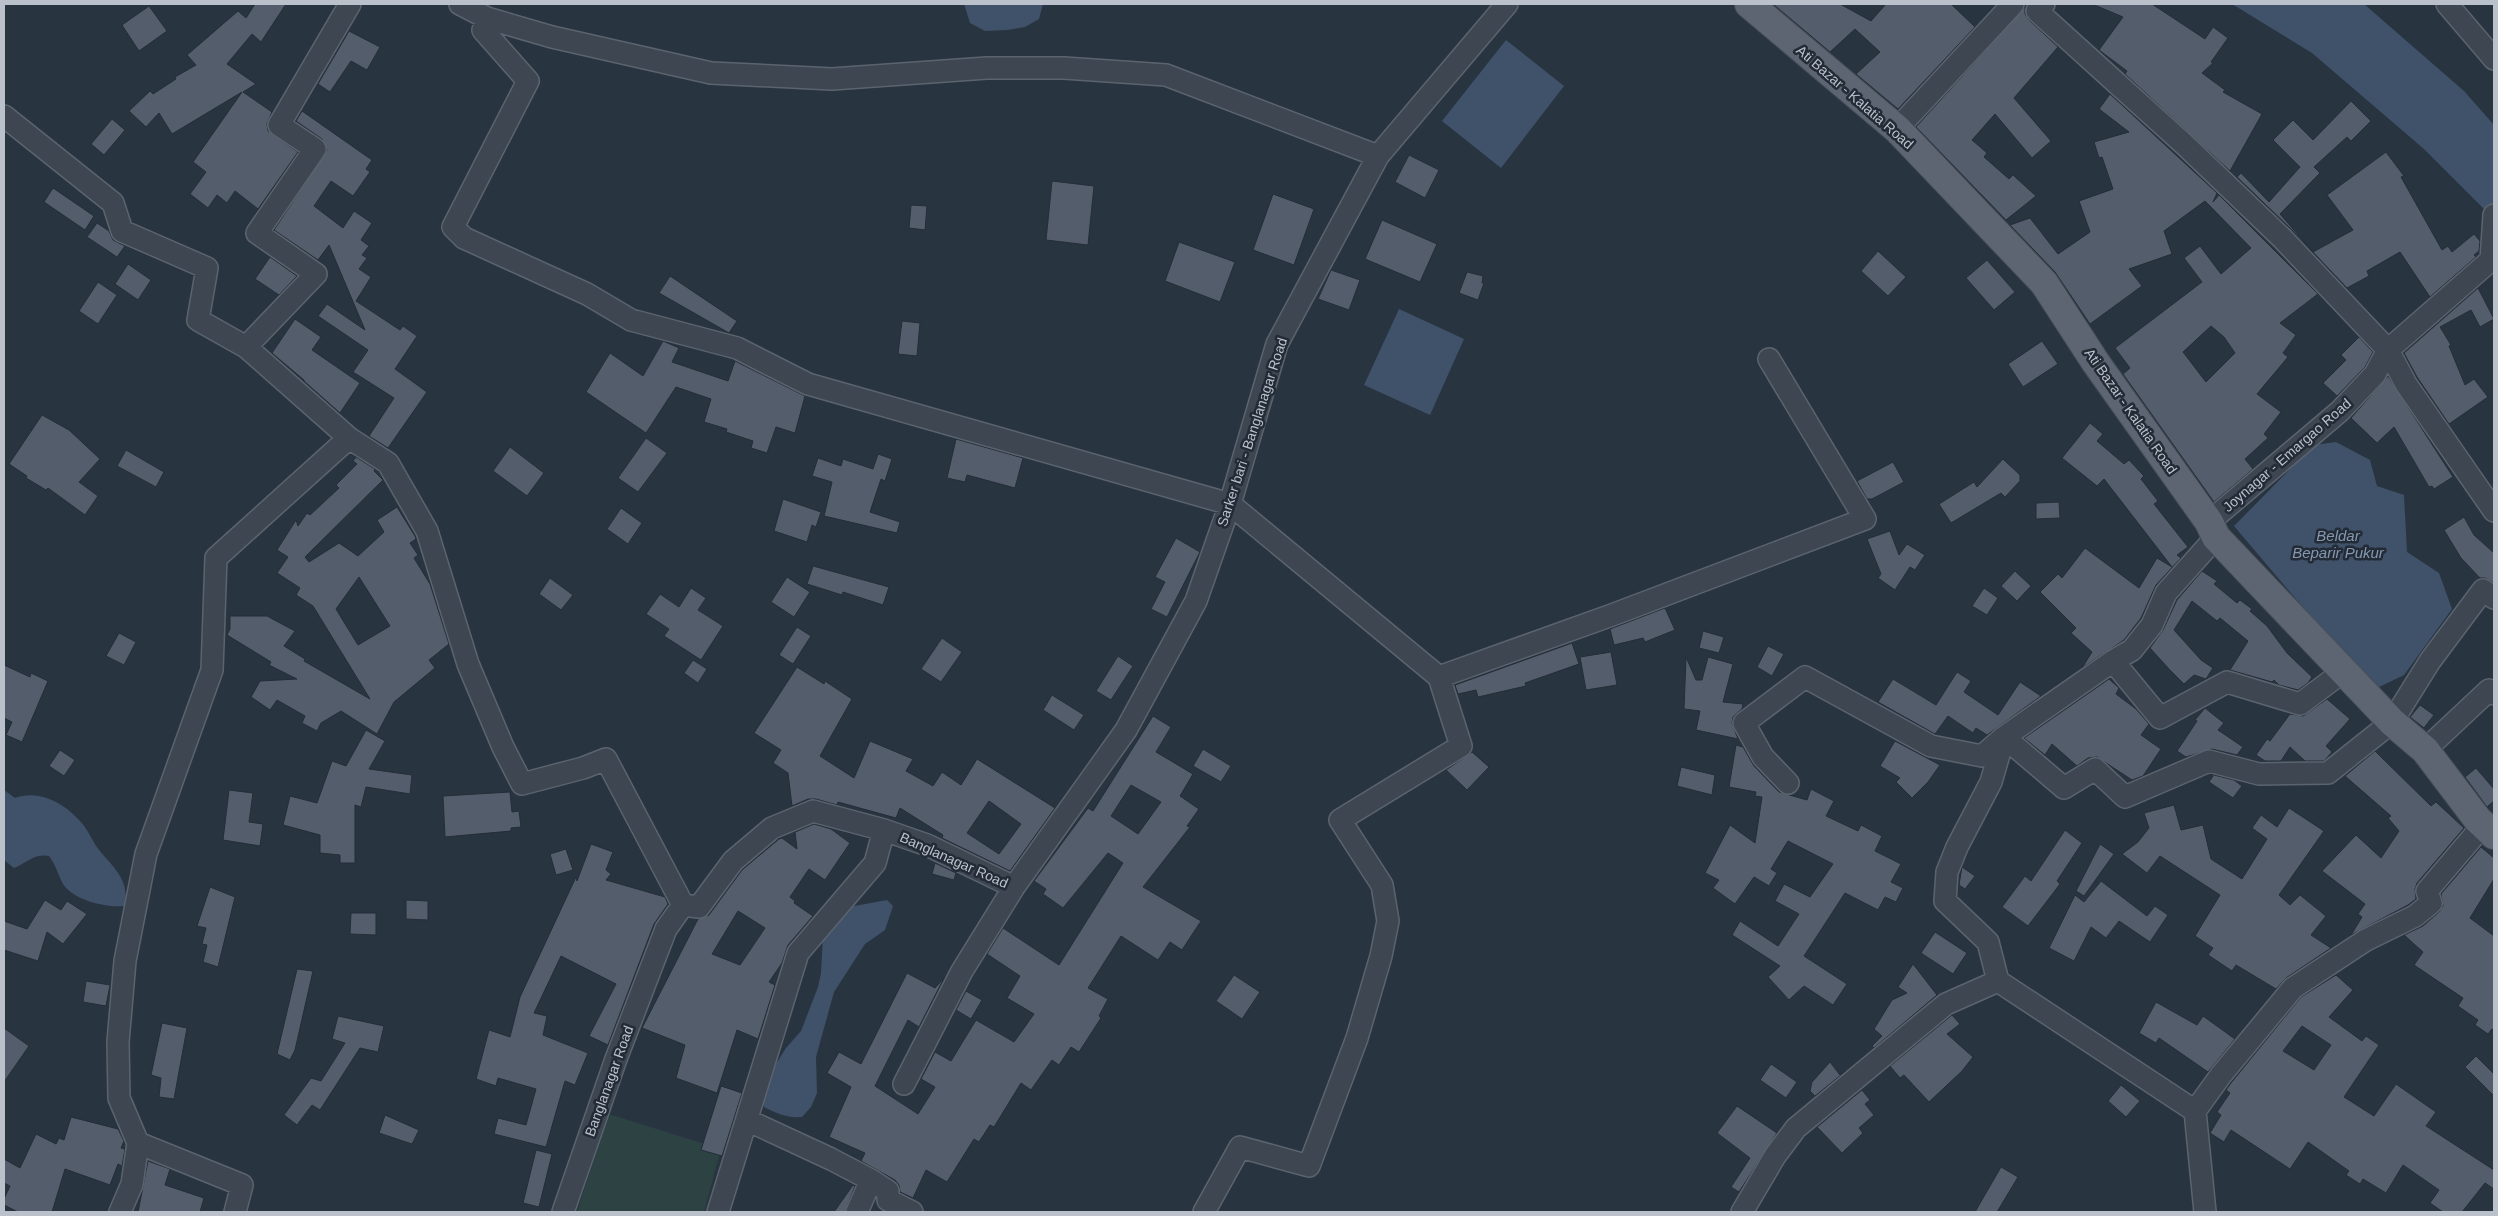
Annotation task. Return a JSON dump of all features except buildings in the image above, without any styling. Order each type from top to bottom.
[{"type":"main road","name":"Ati Bazar - Kalatia Road","points":[[1749,4],[1897,129],[2044,283],[2096,363],[2213,530],[2392,722],[2425,750],[2478,820],[2489,830]]},
{"type":"street","points":[[246,347],[316,274],[257,233],[316,149],[279,125],[350,4]]},
{"type":"street","points":[[460,4],[487,18],[552,37],[711,73],[832,79],[987,68],[1054,68],[1166,75],[1378,156]]},
{"type":"street","name":"Sarker bari - Banglanagar Road","points":[[1126,730],[1196,601],[1230,504],[1277,344],[1378,156],[1507,4]]},
{"type":"street","points":[[1897,129],[2013,4]]},
{"type":"street","points":[[2044,4],[2037,11],[2185,145],[2283,239],[2388,350],[2406,384],[2494,511]]},
{"type":"street","points":[[2448,4],[2494,59]]},
{"type":"street","points":[[487,18],[483,30],[528,81],[452,227],[464,238],[587,294],[630,320],[737,348],[808,384],[1230,504],[1438,677],[1461,746],[1340,820],[1382,885],[1388,920],[1381,956],[1357,1038],[1309,1166],[1240,1147],[1204,1212]]},
{"type":"street","points":[[4,116],[113,203],[122,231],[207,268],[198,320],[246,347],[349,438],[388,464],[427,531],[468,664],[503,747],[522,784],[583,768],[606,759],[683,905]]},
{"type":"street","name":"Joynagar - Emargao Road","points":[[1788,783],[1763,757],[1744,723],[1805,676],[1931,746],[1982,756],[2004,737],[2113,660],[2132,650],[2152,625],[2166,593],[2213,530],[2340,412],[2375,374],[2388,350],[2491,260],[2494,215]]},
{"type":"street","points":[[1438,677],[1612,615],[1865,519],[1769,359]]},
{"type":"street","points":[[120,1212],[132,1184],[138,1143],[119,1098],[118,1042],[126,961],[146,854],[212,670],[216,558],[349,438]]},
{"type":"street","points":[[2195,1111],[1998,981],[1988,942],[1945,902],[1947,872],[1991,782],[2004,737],[2064,788],[2095,769],[2125,797],[2208,761],[2259,774],[2328,773],[2392,722],[2430,661],[2483,590],[2494,598]]},
{"type":"street","points":[[2113,660],[2160,718],[2227,682],[2300,704],[2344,671]]},
{"type":"street","points":[[2425,750],[2489,690],[2494,694]]},
{"type":"street","name":"Banglanagar Road","points":[[563,1212],[616,1059],[663,939],[683,905],[699,908],[734,861],[772,828],[813,811],[884,830],[927,845],[1014,887],[1126,730]]},
{"type":"street","points":[[718,1212],[798,953],[875,863],[884,830]]},
{"type":"street","points":[[2205,1212],[2195,1111],[2293,988],[2366,940],[2415,916],[2431,903],[2427,891],[2489,830]]},
{"type":"street","points":[[904,1084],[962,971],[1014,887]]},
{"type":"street","points":[[1742,1212],[1775,1156],[1796,1128],[1946,1004],[1998,981]]},
{"type":"street","points":[[747,1120],[872,1180],[888,1191],[888,1200],[912,1212]]},
{"type":"street","points":[[138,1143],[242,1185],[235,1212]]},
{"type":"street","points":[[857,1212],[872,1180]]},
{"type":"green space","points":[[609,1114],[721,1149],[704,1212],[577,1212]]},
{"type":"water","points":[[964,4],[1043,4],[1039,19],[1025,27],[985,31],[970,23]]},
{"type":"water","points":[[2232,4],[2364,4],[2464,91],[2494,125],[2494,219],[2424,149],[2312,53]]},
{"type":"water","points":[[1506,40],[1564,86],[1501,168],[1442,121]]},
{"type":"water","points":[[1399,309],[1464,339],[1430,415],[1364,385]]},
{"type":"water","name":"Beldar Beparir Pukur","points":[[2336,442],[2370,460],[2377,486],[2404,495],[2407,552],[2439,573],[2452,609],[2404,675],[2373,690],[2234,526],[2314,445]]},
{"type":"water","points":[[4,790],[15,798],[33,795],[51,799],[74,814],[123,882],[126,897],[124,906],[108,906],[90,902],[68,890],[49,856],[35,857],[14,868],[4,860]]},
{"type":"water","points":[[887,900],[893,906],[885,930],[865,944],[834,992],[816,1057],[817,1093],[811,1107],[802,1117],[792,1117],[764,1107],[762,1100],[772,1070],[786,1048],[801,1031],[818,987],[821,973],[823,936],[849,907]]}]
